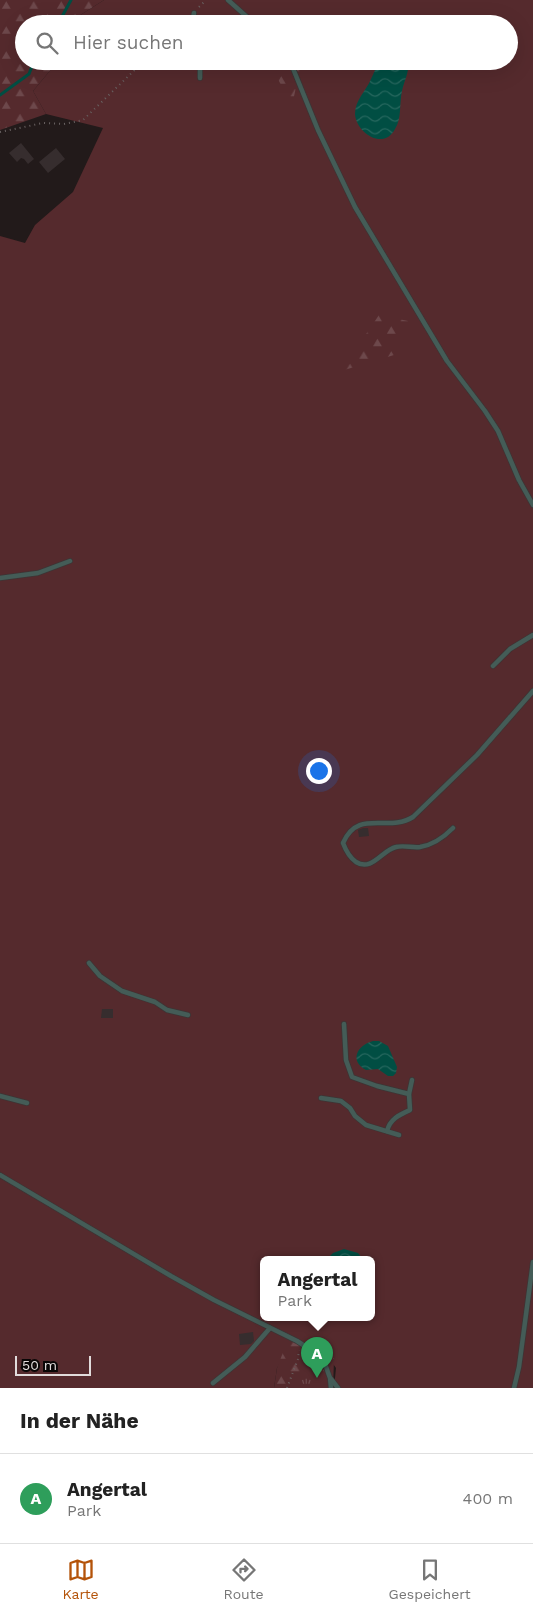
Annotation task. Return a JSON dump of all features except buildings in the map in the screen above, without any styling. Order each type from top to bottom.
[{"type":"lane","points":[[228,0],[245,15]]},
{"type":"lane","points":[[200,70],[200,78]]},
{"type":"lane","points":[[294,70],[318,130],[354,207],[447,362],[498,431],[519,480],[533,505]]},
{"type":"lane","points":[[0,578],[38,573],[70,561]]},
{"type":"lane","points":[[493,666],[510,649],[533,635]]},
{"type":"lane","points":[[453,828],[442,838],[421,847],[396,847],[369,864],[362,865],[349,856],[343,843],[349,832],[358,825],[376,822],[402,823],[413,817],[477,755],[533,691]]},
{"type":"lane","points":[[89,963],[100,976],[122,991],[151,1000],[167,1010],[188,1015]]},
{"type":"lane","points":[[344,1024],[346,1060],[352,1077],[409,1094]]},
{"type":"lane","points":[[387,1131],[388,1124],[410,1110],[409,1094],[412,1080]]},
{"type":"lane","points":[[0,1096],[27,1104]]},
{"type":"lane","points":[[320,1098],[341,1101],[366,1125],[399,1135]]},
{"type":"lane","points":[[0,1175],[171,1276],[311,1350],[325,1364],[331,1388]]},
{"type":"lane","points":[[514,1388],[519,1368],[533,1262]]},
{"type":"lane","points":[[213,1383],[245,1357],[270,1328]]},
{"type":"lane","points":[[330,1378],[338,1388]]},
{"type":"path","points":[[0,132],[43,123],[64,124],[83,120],[135,70]]},
{"type":"path","points":[[287,1388],[299,1353],[297,1341]]},
{"type":"green space","points":[[0,0],[104,0],[80,15],[15,15],[15,70],[50,70],[33,91],[46,114],[0,130]]},
{"type":"green space","points":[[104,0],[533,0],[533,1388],[334,1388],[336,1368],[320,1346],[289,1348],[277,1368],[274,1388],[0,1388],[0,236],[25,243],[35,225],[73,192],[103,128],[46,114],[33,91],[50,70],[518,70],[518,15],[80,15]]},
{"type":"green space","points":[[273,70],[300,70],[292,105]]},
{"type":"green space","points":[[379,315],[408,321],[394,355],[341,371]]},
{"type":"green space","points":[[289,1337],[297,1341],[325,1364],[330,1388],[274,1388],[277,1368]]},
{"type":"green space","points":[[318,1350],[328,1351],[334,1359],[333,1388],[299,1388],[304,1368]]},
{"type":"water","points":[[375,70],[408,70],[402,91],[400,116],[397,125],[390,135],[384,139],[371,137],[365,133],[360,127],[355,114],[359,100]]},
{"type":"water","points":[[379,1041],[388,1046],[397,1067],[396,1073],[393,1076],[388,1076],[378,1069],[366,1070],[358,1062],[357,1054],[359,1050],[367,1043]]},
{"type":"water","points":[[344,1249],[358,1253],[360,1256],[330,1256]]},
{"type":"waterway","points":[[63,15],[71,0]]},
{"type":"waterway","points":[[0,95],[29,74],[31,70]]},
{"type":"place","name":"Angertal","points":[[317,1378]]}]
